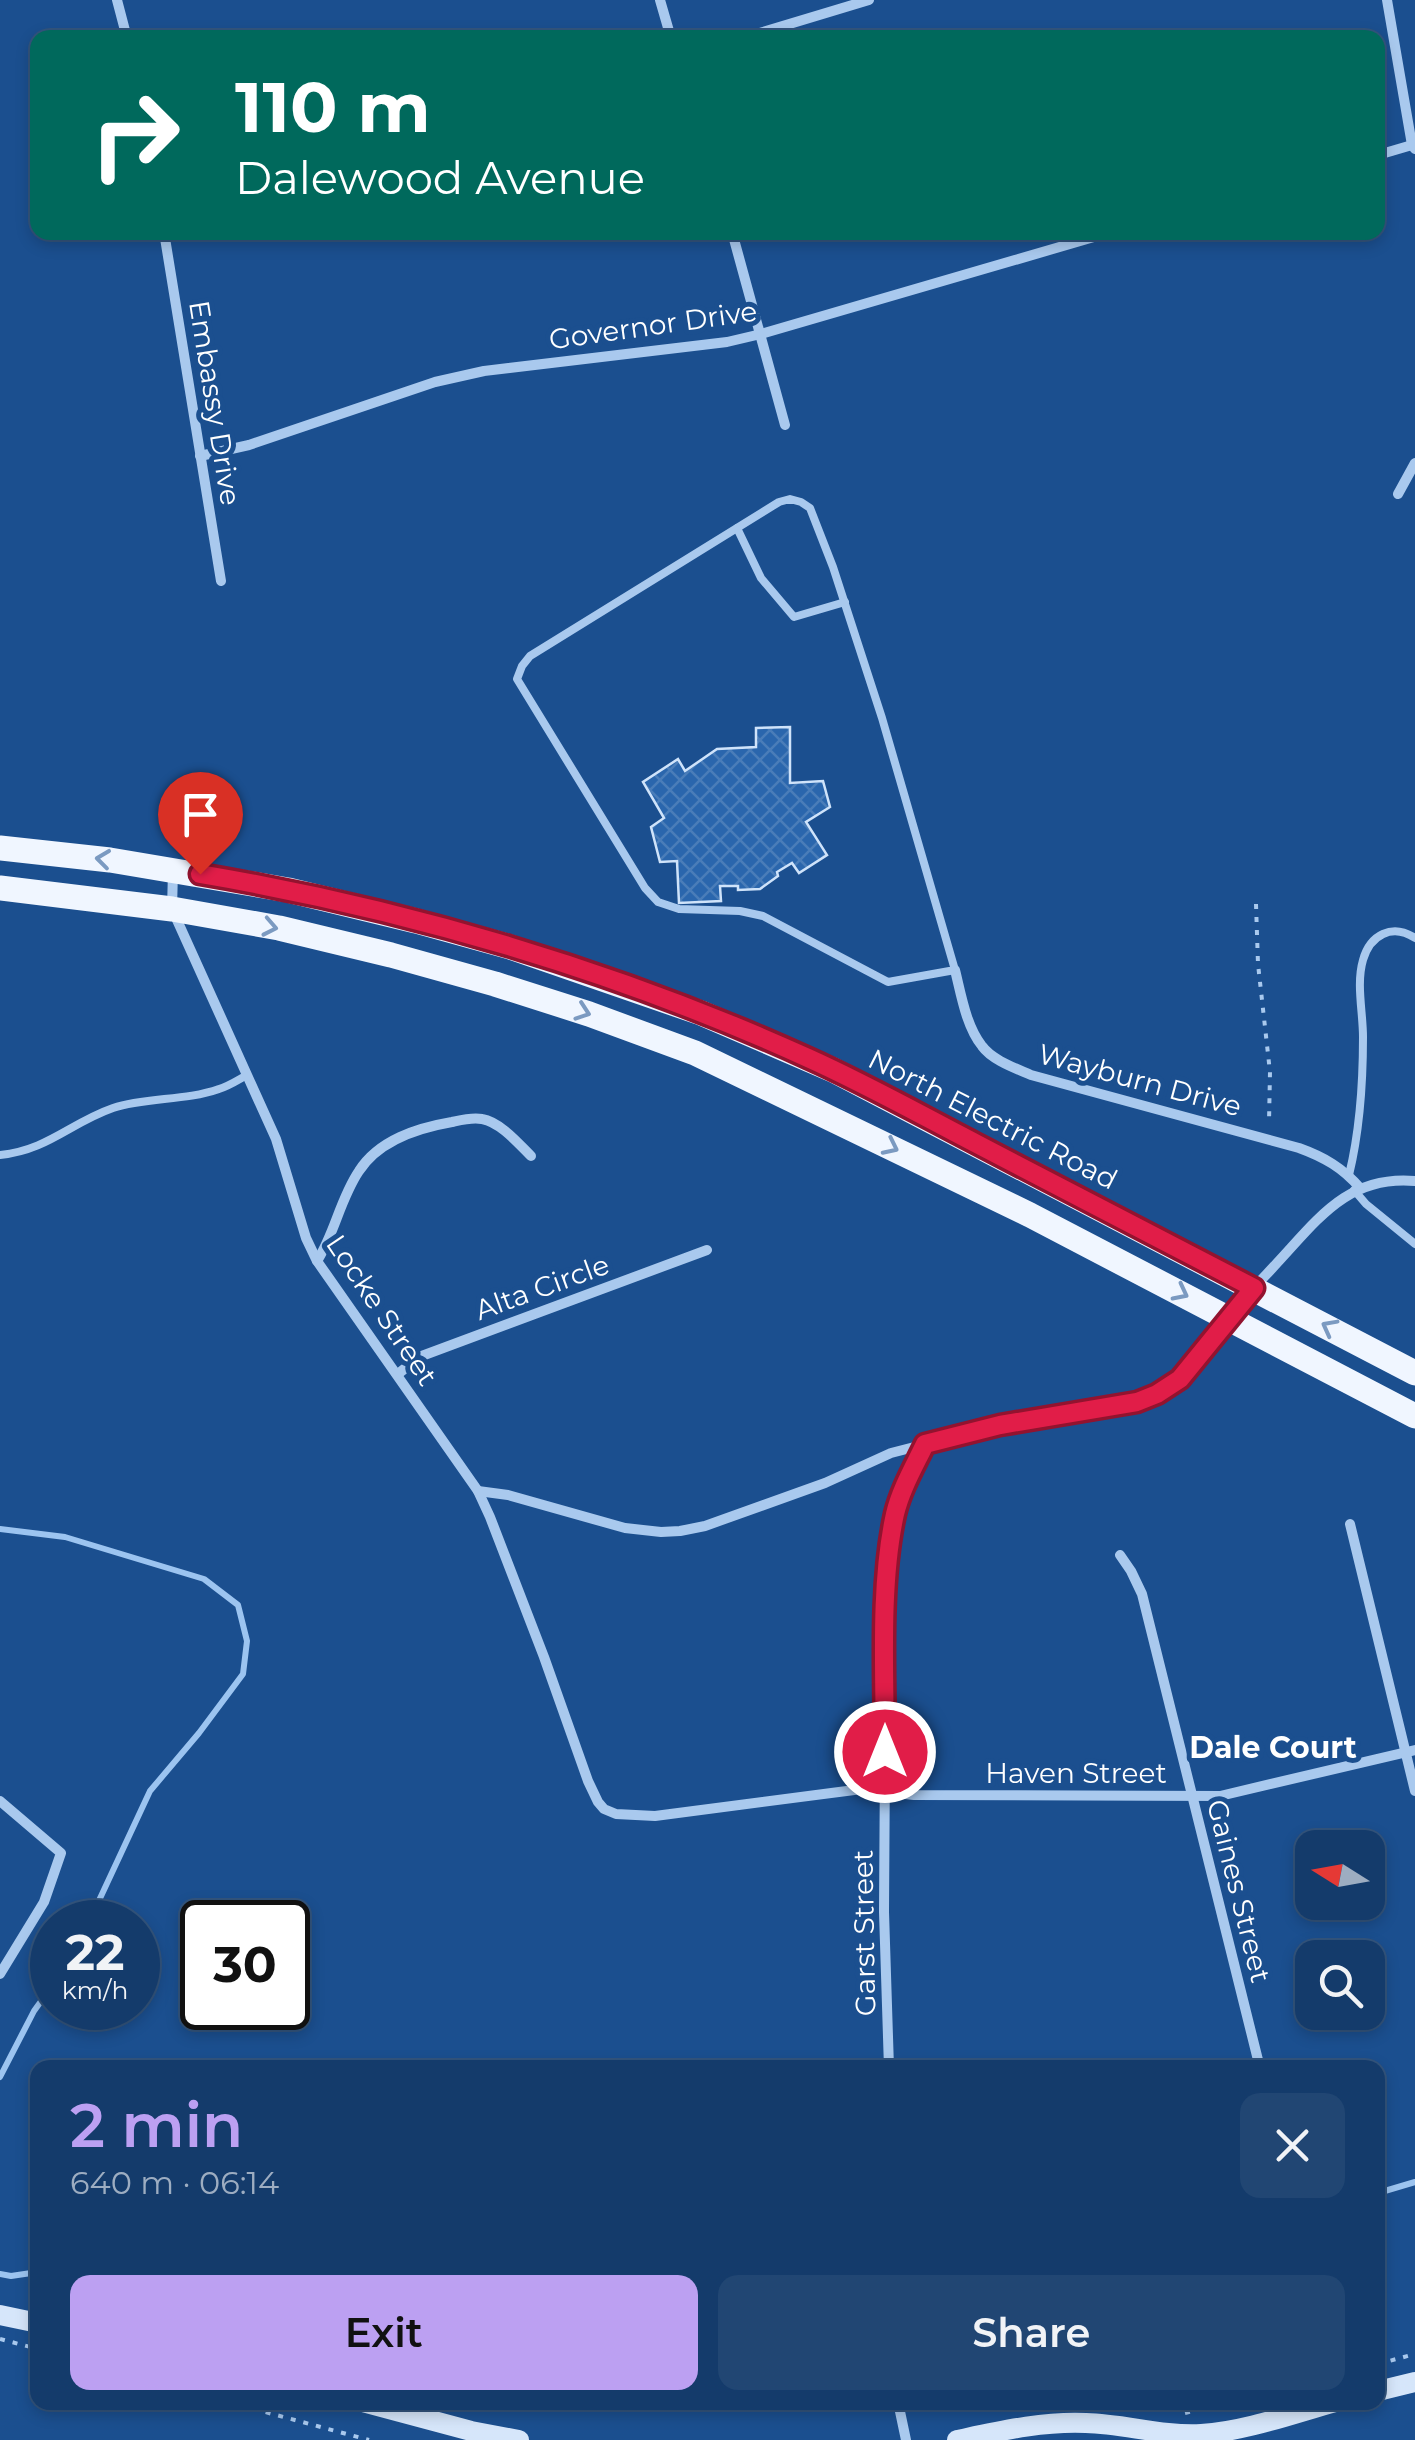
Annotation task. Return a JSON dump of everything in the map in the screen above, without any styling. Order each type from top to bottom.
[{"type":"main road","name":"North Electric Road","points":[[0,848],[110,860],[288,890],[527,953],[701,1013],[833,1070],[1415,1373]]},
{"type":"main road","points":[[0,888],[172,909],[279,928],[426,964],[589,1014],[696,1053],[1030,1215],[1415,1416]]},
{"type":"street","points":[[117,0],[125,30]]},
{"type":"street","points":[[660,0],[669,30]]},
{"type":"street","points":[[769,30],[869,0]]},
{"type":"street","points":[[1385,153],[1414,147],[1387,0]]},
{"type":"street","name":"Embassy Drive","points":[[165,240],[221,580]]},
{"type":"street","points":[[734,240],[785,425]]},
{"type":"street","name":"Governor Drive","points":[[200,456],[249,445],[435,382],[484,370],[727,342],[1084,240]]},
{"type":"street","points":[[1398,494],[1415,463]]},
{"type":"street","name":"Locke Street","points":[[173,870],[172,909],[276,1139],[306,1238],[317,1261],[478,1491],[582,1766]]},
{"type":"street","name":"Wayburn Drive","points":[[955,970],[968,1018],[982,1048],[1007,1064],[1318,1155],[1349,1174],[1357,1189]]},
{"type":"street","points":[[317,1261],[359,1170],[368,1158],[402,1136],[435,1125],[482,1119],[493,1123],[531,1156]]},
{"type":"street","points":[[478,1491],[508,1495],[625,1528],[680,1531],[824,1483],[891,1453],[1000,1425],[1137,1402],[1180,1379],[1228,1316],[1324,1211],[1357,1189],[1376,1183],[1415,1181]]},
{"type":"street","name":"Alta Circle","points":[[398,1374],[420,1357],[707,1250]]},
{"type":"street","name":"Garst Street","points":[[889,2060],[884,1912],[886,1598],[896,1511],[925,1444]]},
{"type":"street","points":[[1350,1524],[1410,1751],[1415,1791]]},
{"type":"street","name":"Gaines Street","points":[[1120,1556],[1142,1594],[1258,2060]]},
{"type":"street","name":"Haven Street","points":[[582,1766],[604,1808],[636,1817],[862,1789],[914,1795],[1220,1796],[1410,1751]]},
{"type":"street","points":[[0,1801],[61,1853],[44,1902],[0,1974]]},
{"type":"street","points":[[0,2315],[30,2321]]},
{"type":"street","points":[[1385,2389],[1415,2382]]},
{"type":"street","points":[[393,2410],[519,2440]]},
{"type":"street","points":[[900,2410],[906,2440]]},
{"type":"street","points":[[957,2440],[1057,2422],[1090,2422],[1169,2437],[1204,2434],[1305,2410]]},
{"type":"lane","points":[[790,500],[801,502],[814,516],[882,718],[955,970],[888,982],[762,916],[740,911],[679,910],[658,902],[645,888],[517,679],[530,656],[737,528],[790,500]]},
{"type":"lane","points":[[737,528],[761,578],[794,617],[845,602]]},
{"type":"lane","points":[[1349,1174],[1356,1146],[1363,1064],[1363,962],[1374,939],[1385,932],[1406,932],[1415,938]]},
{"type":"lane","points":[[0,1156],[36,1148],[109,1110],[205,1093],[247,1076]]},
{"type":"lane","points":[[1357,1189],[1366,1204],[1415,1244]]},
{"type":"path","points":[[1256,904],[1270,1072],[1267,1138]]},
{"type":"path","points":[[0,2339],[30,2348]]},
{"type":"path","points":[[1385,2362],[1415,2354]]},
{"type":"path","points":[[258,2410],[369,2440]]},
{"type":"building","points":[[790,727],[790,783],[823,781],[830,807],[806,822],[827,855],[799,873],[792,863],[760,889],[720,886],[721,901],[679,903],[677,861],[660,862],[651,827],[664,818],[643,782],[678,759],[685,771],[717,749],[756,747],[756,728]]},
{"type":"waterway","points":[[0,1529],[65,1537],[204,1579],[238,1605],[247,1641],[243,1674],[150,1791],[99,1900]]},
{"type":"waterway","points":[[0,2077],[30,2019]]},
{"type":"waterway","points":[[1385,2191],[1415,2182]]},
{"type":"waterway","points":[[0,2274],[30,2273]]},
{"type":"district","name":"Dale Court","points":[[1273,1747]]},
{"type":"route","points":[[200,874],[288,890],[416,921],[510,948],[701,1013],[833,1070],[1254,1288],[1189,1370],[1157,1394],[1137,1402],[1000,1425],[925,1444],[905,1484],[890,1544],[885,1752]]}]
